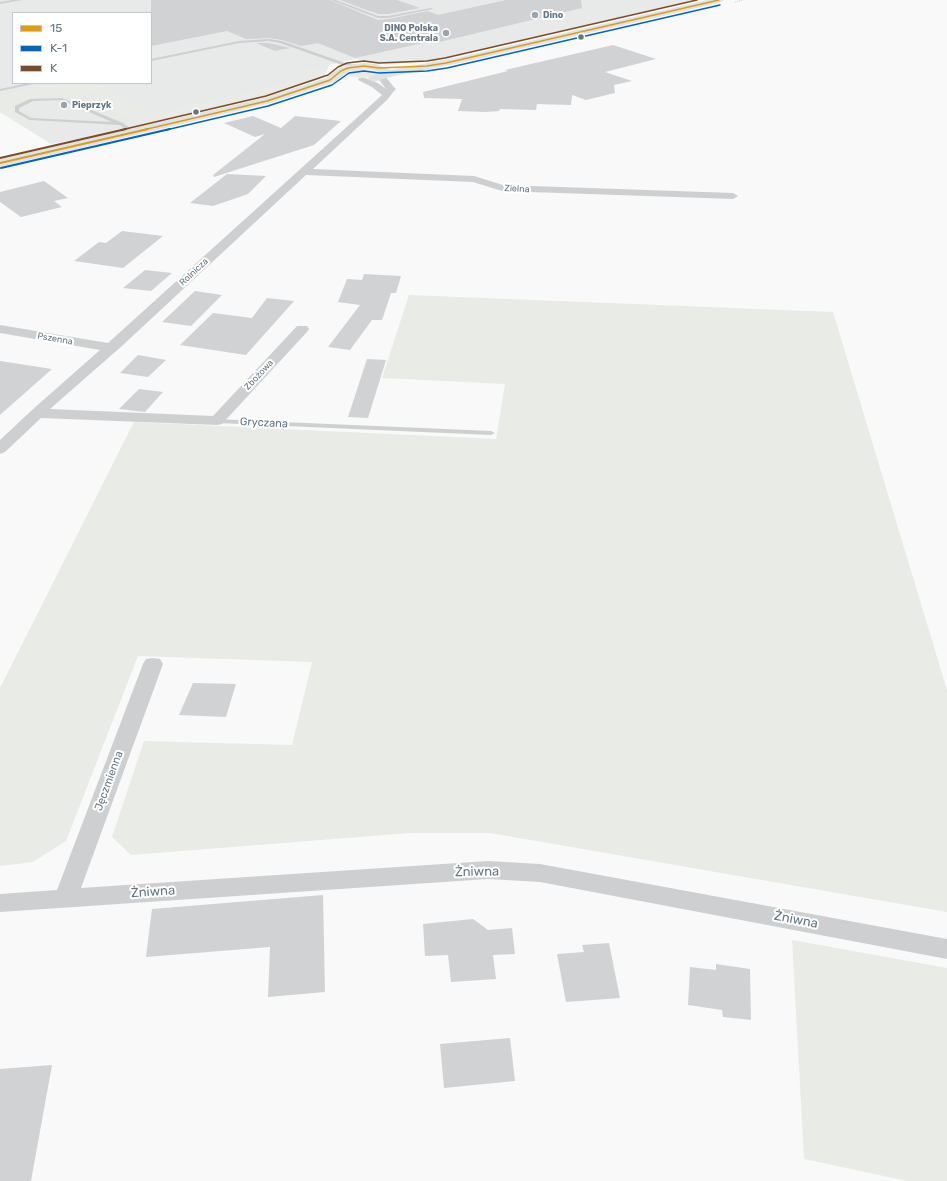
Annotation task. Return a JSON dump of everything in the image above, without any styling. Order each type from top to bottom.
[{"type":"main road","points":[[0,168],[274,104],[331,86],[360,80],[382,73],[460,60],[719,0]]},
{"type":"main road","points":[[0,163],[279,97],[330,80],[340,72],[360,66],[382,73]]},
{"type":"main road","points":[[340,72],[347,79],[360,80]]},
{"type":"street","points":[[360,80],[375,85],[387,94],[391,89],[382,73]]},
{"type":"street","name":"Rolnicza","points":[[0,448],[37,412],[111,348],[387,94]]},
{"type":"street","name":"Zielna","points":[[304,172],[474,179],[502,188],[733,196]]},
{"type":"street","name":"Pszenna","points":[[0,329],[111,348]]},
{"type":"street","name":"Zbożowa","points":[[217,421],[302,329]]},
{"type":"street","name":"Gryczana","points":[[37,412],[217,421]]},
{"type":"street","name":"Jęczmienna","points":[[66,898],[153,664]]},
{"type":"street","name":"Żniwna","points":[[0,903],[488,870],[540,873],[947,949]]},
{"type":"lane","points":[[0,3],[20,0]]},
{"type":"lane","points":[[333,0],[383,17],[431,10]]},
{"type":"lane","points":[[152,60],[253,40],[269,40],[281,42],[344,64],[360,66]]},
{"type":"lane","points":[[321,57],[336,65],[340,72]]},
{"type":"lane","points":[[0,90],[31,84]]},
{"type":"lane","points":[[121,124],[48,122],[30,119],[17,112],[17,107],[32,100],[62,98],[121,124],[133,132]]},
{"type":"lane","name":"Gryczana","points":[[217,421],[491,433]]},
{"type":"shaded area","points":[[0,0],[699,0],[437,60],[392,64],[354,59],[329,65],[324,76],[320,79],[263,97],[178,116],[146,126],[51,144],[0,112]]},
{"type":"shaded area","points":[[328,68],[324,76],[314,81],[263,97],[178,116],[146,126],[83,101],[101,96],[94,93],[72,98],[54,95],[20,101],[17,99],[8,101],[15,105],[13,108],[14,111],[29,123],[23,126],[0,112],[0,95],[56,84],[98,84],[102,86],[117,84],[104,87],[156,113],[314,76],[300,69]]},
{"type":"shaded area","points":[[362,69],[375,71],[377,74],[373,77],[363,78],[347,75],[352,70]]},
{"type":"shaded area","points":[[409,295],[833,312],[947,690],[947,912],[490,833],[410,833],[131,855],[112,837],[144,741],[292,745],[312,662],[138,656],[66,841],[33,862],[0,866],[0,688],[134,422],[496,439],[505,384],[382,378]]},
{"type":"shaded area","points":[[792,940],[947,968],[947,1181],[907,1181],[804,1159]]},
{"type":"building","points":[[151,0],[330,0],[378,20],[428,11],[438,15],[506,0],[581,0],[582,8],[435,43],[432,41],[355,58],[318,43],[301,46],[282,40],[269,38],[246,39],[227,31],[152,46]]},
{"type":"building","points":[[340,0],[397,0],[420,8],[388,14],[378,14]]},
{"type":"building","points":[[256,43],[269,43],[290,48],[275,51]]},
{"type":"building","points":[[613,45],[656,59],[605,72],[632,81],[614,85],[615,93],[586,100],[572,95],[571,105],[537,104],[536,110],[500,109],[499,111],[485,112],[458,111],[462,99],[424,98],[423,92],[508,71],[505,70]]},
{"type":"building","points":[[253,116],[281,128],[295,116],[341,121],[314,145],[214,177],[213,175],[265,134],[255,137],[224,123]]},
{"type":"building","points":[[227,174],[266,176],[248,194],[213,206],[190,203]]},
{"type":"building","points":[[44,181],[68,198],[54,201],[62,207],[21,217],[0,202],[0,192]]},
{"type":"building","points":[[122,231],[163,236],[123,268],[74,261],[99,242],[106,243]]},
{"type":"building","points":[[145,270],[172,273],[151,291],[123,288]]},
{"type":"building","points":[[364,274],[401,276],[396,293],[391,293],[382,320],[372,320],[350,350],[328,347],[360,305],[338,302],[347,279],[362,280]]},
{"type":"building","points":[[195,291],[222,295],[191,326],[162,322]]},
{"type":"building","points":[[267,298],[294,301],[246,355],[180,345],[213,313],[252,318]]},
{"type":"building","points":[[138,355],[166,360],[148,377],[120,373]]},
{"type":"building","points":[[367,359],[386,360],[368,418],[348,417]]},
{"type":"building","points":[[0,361],[52,369],[0,415]]},
{"type":"building","points":[[139,389],[163,392],[145,412],[119,409]]},
{"type":"building","points":[[193,683],[236,684],[226,717],[179,715]]},
{"type":"building","points":[[323,895],[325,992],[268,997],[270,947],[146,957],[152,909]]},
{"type":"building","points":[[473,919],[488,930],[512,928],[515,954],[493,955],[496,979],[451,982],[448,955],[425,956],[423,924]]},
{"type":"building","points":[[609,943],[620,998],[566,1002],[557,954],[584,952],[582,945]]},
{"type":"building","points":[[716,964],[750,969],[751,1020],[723,1017],[722,1010],[688,1005],[690,967],[716,970]]},
{"type":"building","points":[[510,1038],[515,1081],[444,1088],[440,1044]]},
{"type":"building","points":[[52,1065],[31,1181],[0,1181],[0,1069]]},
{"type":"transit line","name":"K","points":[[0,158],[266,96],[328,75],[338,67],[347,63],[364,61],[379,63],[427,61],[445,58],[697,0]]},
{"type":"transit line","name":"15","points":[[0,163],[267,101],[330,80],[341,71],[348,68],[364,66],[379,68],[427,66],[446,63],[719,0]]},
{"type":"transit line","name":"K-1","points":[[1,168],[268,106],[332,85],[349,73],[364,71],[379,73],[427,71],[447,68],[720,5]]},
{"type":"place","name":"Dino","points":[[535,15]]},
{"type":"place","name":"DINO Polska S.A. Centrala","points":[[446,33]]},
{"type":"place","name":"Pieprzyk","points":[[64,105]]}]
